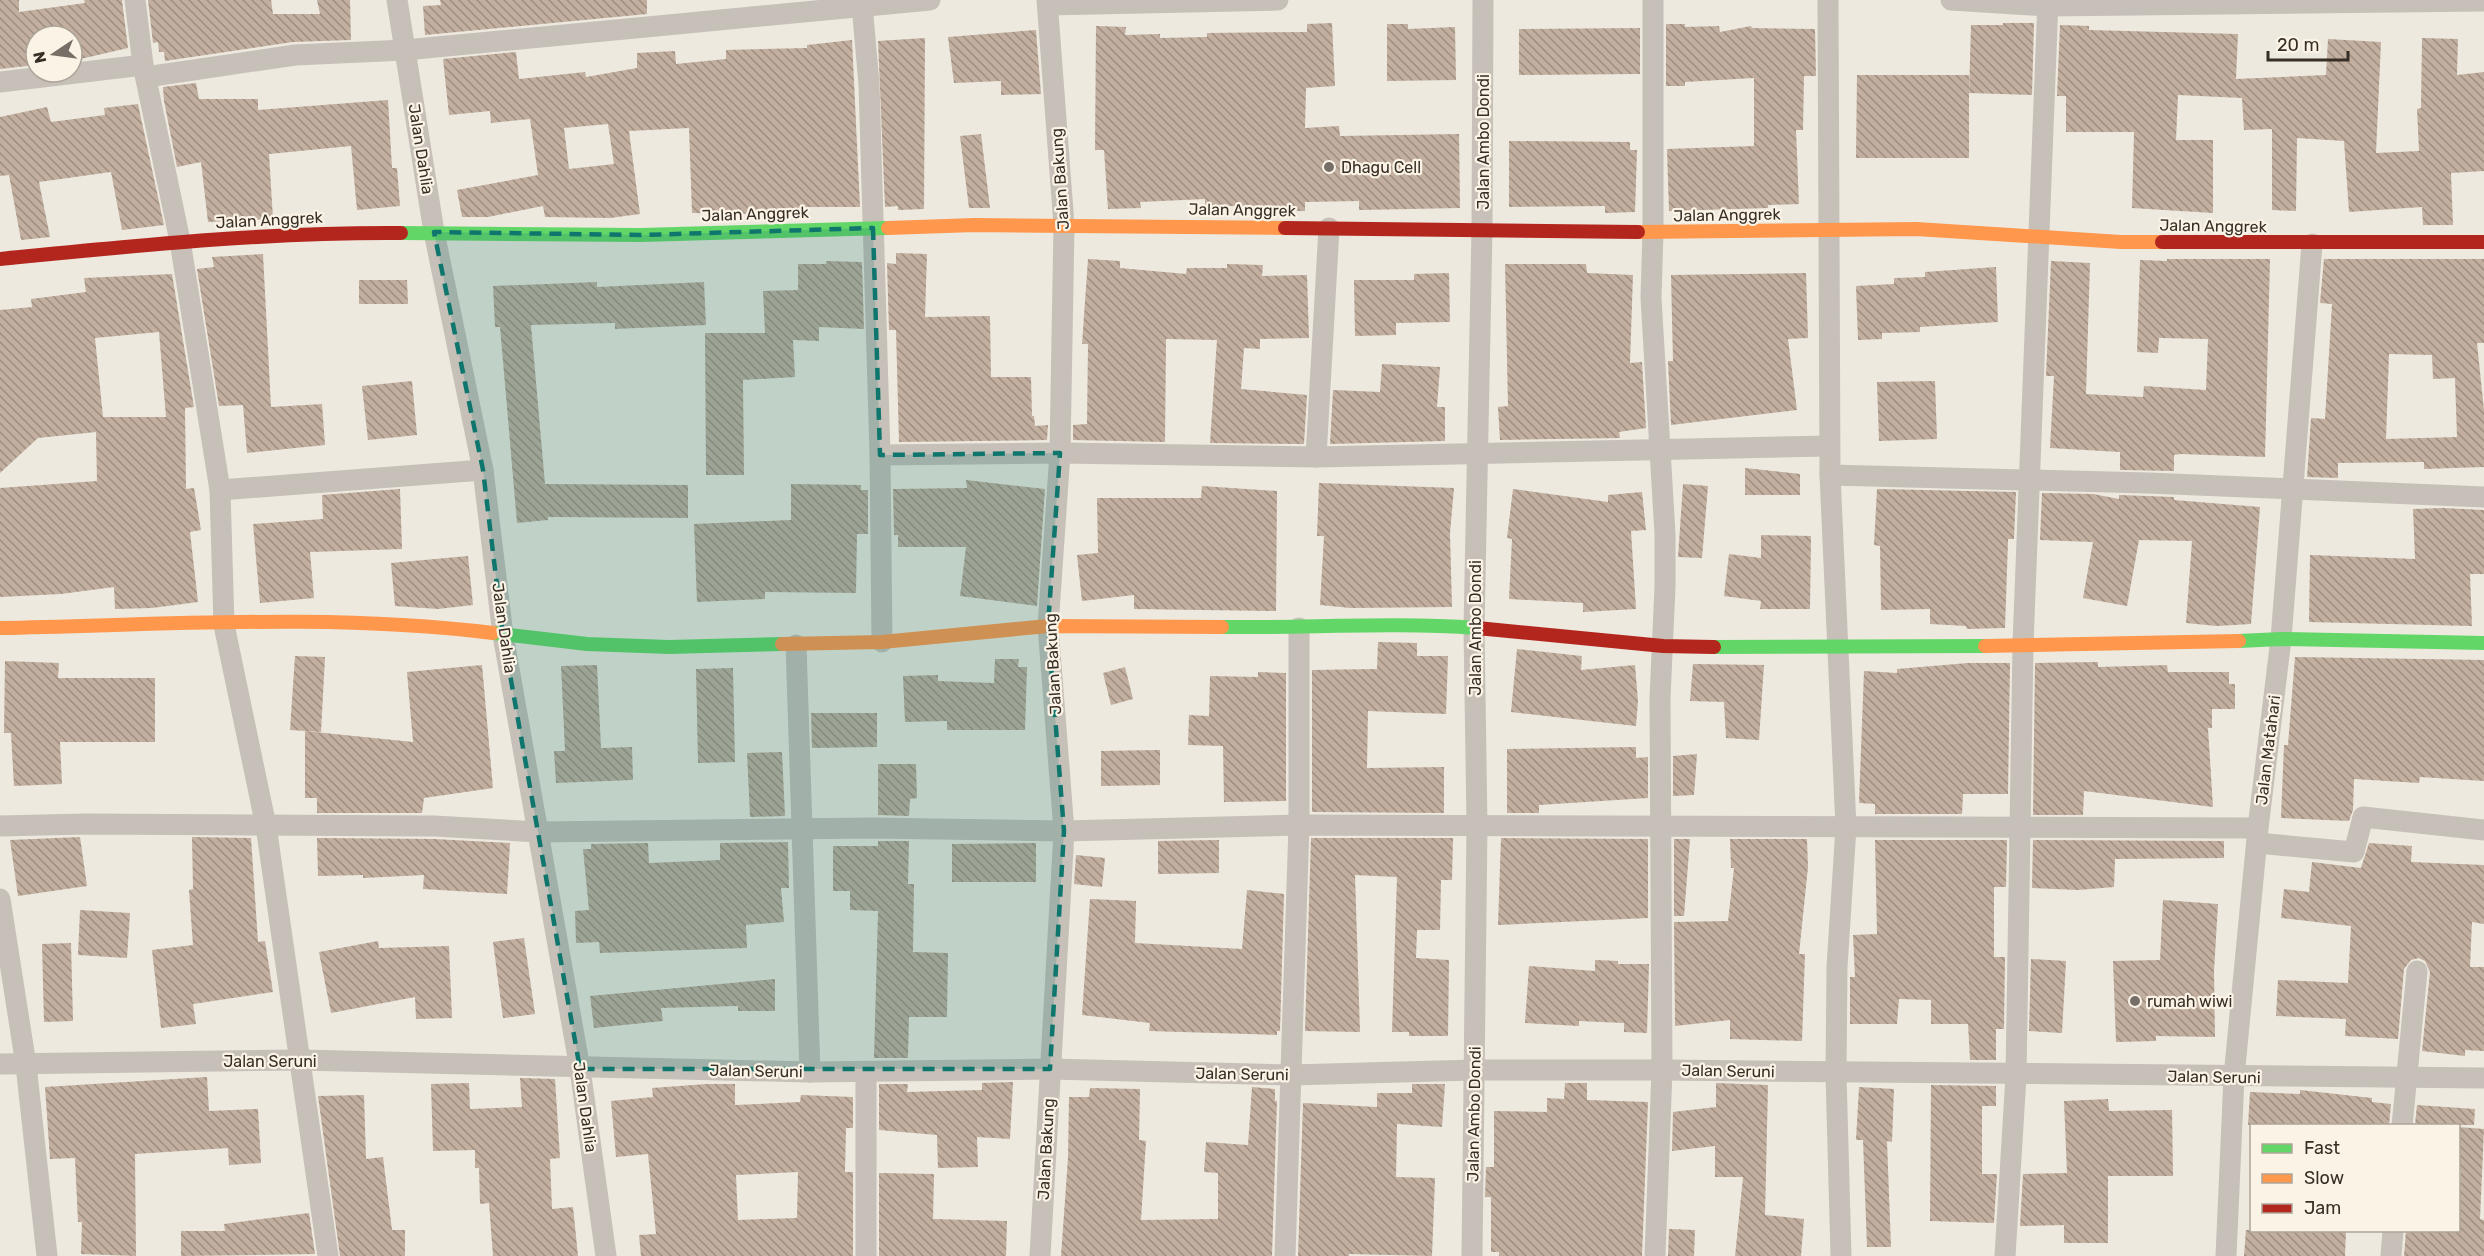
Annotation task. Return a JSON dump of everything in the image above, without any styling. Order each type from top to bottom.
[{"type":"street","points":[[135,0],[144,71],[180,241],[220,489],[224,625],[266,826],[328,1256]]},
{"type":"street","name":"Jalan Dahlia","points":[[397,0],[434,232],[483,470],[503,635],[580,1069],[606,1256]]},
{"type":"street","points":[[0,82],[144,71],[283,56],[405,50],[930,0]]},
{"type":"street","points":[[1048,2],[1278,0]]},
{"type":"street","name":"Jalan Ambo Dondi","points":[[1472,1256],[1477,825],[1474,628],[1482,230],[1483,0]]},
{"type":"street","points":[[1653,0],[1651,298],[1658,451],[1665,534],[1660,698],[1662,1070],[1655,1256]]},
{"type":"street","points":[[1828,0],[1829,446],[1836,648],[1846,827],[1837,967],[1836,1074],[1841,1256]]},
{"type":"street","points":[[1951,0],[2048,3],[2484,1]]},
{"type":"street","name":"Jalan Bakung","points":[[1040,1256],[1064,831],[1048,626],[1060,453],[1064,225],[1048,2]]},
{"type":"street","points":[[2005,1256],[2016,1076],[2018,827],[2023,644],[2048,3]]},
{"type":"street","points":[[862,5],[869,84],[880,455],[882,642]]},
{"type":"street","name":"Jalan Anggrek","points":[[0,259],[180,241],[343,233],[641,235],[755,230],[1064,225],[1653,232],[1980,231],[2040,238],[2133,242],[2484,242]]},
{"type":"street","points":[[1316,457],[1329,228]]},
{"type":"street","name":"Jalan Matahari","points":[[2226,1256],[2234,1077],[2258,835],[2281,639],[2312,243]]},
{"type":"street","points":[[880,455],[1060,453],[1316,457],[1829,446]]},
{"type":"street","points":[[220,489],[483,470]]},
{"type":"street","points":[[1830,475],[2293,488],[2484,496]]},
{"type":"street","points":[[0,628],[358,622],[431,626],[599,645],[796,645],[882,642],[1048,626],[1299,628],[1369,624],[1474,628],[1663,646],[1836,648],[2023,644],[2196,644],[2281,639],[2484,643]]},
{"type":"street","points":[[1285,1256],[1299,825],[1299,628]]},
{"type":"street","points":[[796,645],[810,1072]]},
{"type":"street","points":[[0,826],[86,824],[434,825],[539,832],[802,831],[872,828],[1064,831],[1299,825],[1660,828],[2018,827],[2258,835],[2354,852],[2363,817],[2484,830]]},
{"type":"street","points":[[0,899],[26,1065],[47,1256]]},
{"type":"street","points":[[2402,1124],[2417,971]]},
{"type":"street","name":"Jalan Seruni","points":[[0,1064],[300,1060],[580,1069],[810,1072],[1050,1069],[1291,1075],[1475,1070],[1662,1070],[2016,1076],[2484,1078]]},
{"type":"street","points":[[866,1072],[866,1256]]},
{"type":"street","points":[[2391,1256],[2393,1232]]},
{"type":"highlighted area","points":[[873,228],[880,455],[1060,453],[1048,626],[1064,831],[1050,1069],[580,1069],[503,635],[483,470],[434,232],[641,235]]},
{"type":"building","points":[[0,0],[19,0],[19,12],[85,3],[84,0],[122,0],[128,48],[84,58],[84,24],[24,24],[24,66],[0,69]]},
{"type":"building","points":[[148,0],[271,0],[273,14],[320,14],[317,0],[350,0],[351,40],[293,42],[165,61],[164,52],[159,52],[158,42],[153,43]]},
{"type":"building","points":[[440,0],[647,0],[647,14],[425,35],[423,6],[441,5]]},
{"type":"building","points":[[1332,23],[1335,86],[1306,88],[1305,128],[1339,126],[1340,136],[1459,134],[1460,208],[1359,210],[1359,201],[1305,202],[1305,211],[1274,211],[1274,206],[1205,206],[1205,199],[1140,202],[1141,208],[1108,209],[1104,150],[1095,150],[1096,26],[1126,27],[1125,35],[1160,34],[1160,38],[1207,37],[1207,33],[1307,32],[1307,24]]},
{"type":"building","points":[[2003,23],[2034,23],[2032,95],[1969,93],[1971,25],[2003,25]]},
{"type":"building","points":[[1387,24],[1408,24],[1408,29],[1455,27],[1456,80],[1387,81]]},
{"type":"building","points":[[1666,24],[1685,24],[1685,27],[1719,26],[1720,32],[1751,26],[1752,28],[1815,29],[1816,76],[1804,76],[1803,130],[1796,130],[1799,204],[1768,205],[1768,208],[1669,211],[1667,149],[1754,146],[1754,78],[1685,82],[1685,86],[1666,86]]},
{"type":"building","points":[[2060,25],[2089,26],[2089,30],[2238,34],[2236,79],[2326,75],[2328,39],[2381,42],[2376,153],[2419,151],[2417,109],[2421,108],[2422,38],[2458,39],[2457,75],[2484,72],[2484,171],[2451,173],[2453,225],[2423,225],[2422,207],[2349,212],[2344,141],[2297,138],[2296,211],[2272,210],[2272,129],[2244,130],[2242,98],[2178,95],[2176,140],[2213,140],[2213,213],[2132,208],[2134,132],[2066,132],[2066,96],[2057,96]]},
{"type":"building","points":[[1640,28],[1640,74],[1519,75],[1519,29]]},
{"type":"building","points":[[1036,30],[1041,94],[1001,95],[1001,81],[954,83],[948,37]]},
{"type":"building","points":[[925,38],[924,209],[898,210],[898,206],[885,207],[878,41]]},
{"type":"building","points":[[852,40],[860,207],[805,207],[805,211],[769,214],[692,213],[689,128],[629,131],[640,214],[610,218],[545,217],[543,206],[488,217],[462,217],[457,190],[538,175],[530,119],[491,123],[490,111],[449,115],[443,59],[516,52],[519,79],[585,72],[586,77],[637,68],[637,53],[675,51],[676,64],[726,59],[726,50],[807,48],[807,45]],"holes":[[[608,124],[614,164],[569,169],[564,128]]]},
{"type":"building","points":[[1857,75],[1969,75],[1969,158],[1856,158]]},
{"type":"building","points":[[196,83],[199,99],[258,99],[258,110],[388,100],[392,168],[397,168],[400,206],[357,210],[351,146],[269,154],[273,219],[208,222],[201,162],[177,167],[164,101],[163,87]]},
{"type":"building","points":[[138,104],[164,225],[122,230],[111,172],[39,182],[50,237],[21,240],[9,175],[0,176],[0,117],[47,107],[51,122],[105,115],[104,108]]},
{"type":"building","points":[[981,134],[990,208],[969,208],[960,136]]},
{"type":"building","points":[[1509,141],[1630,142],[1630,150],[1637,150],[1635,212],[1605,213],[1605,206],[1509,207]]},
{"type":"building","points":[[896,253],[927,254],[925,317],[990,316],[991,377],[1031,377],[1032,416],[1034,416],[1035,426],[1048,425],[1047,440],[899,442],[896,330],[889,330],[887,263],[896,264]]},
{"type":"building","points":[[263,254],[271,407],[322,404],[325,445],[247,453],[243,405],[219,406],[197,269],[214,267],[212,257]]},
{"type":"building","points":[[1088,259],[1120,261],[1120,268],[1186,274],[1187,268],[1227,268],[1227,264],[1263,265],[1262,276],[1307,275],[1309,338],[1260,339],[1260,349],[1244,348],[1241,389],[1307,395],[1304,444],[1210,443],[1217,340],[1166,339],[1165,442],[1073,440],[1073,425],[1087,424],[1088,344],[1082,344]]},
{"type":"building","points":[[2167,259],[2270,259],[2265,457],[2181,454],[2174,455],[2174,471],[2120,470],[2120,452],[2050,448],[2054,376],[2046,376],[2051,261],[2090,263],[2086,394],[2143,397],[2144,386],[2206,390],[2208,339],[2159,338],[2158,353],[2137,352],[2140,260],[2167,261]]},
{"type":"building","points":[[2324,259],[2484,259],[2484,343],[2477,343],[2484,410],[2484,467],[2424,469],[2424,462],[2338,463],[2338,478],[2307,477],[2311,418],[2325,419],[2332,304],[2320,303]],"holes":[[[2389,354],[2432,355],[2433,379],[2455,378],[2457,437],[2386,439]]]},
{"type":"building","points":[[826,261],[862,262],[864,329],[819,327],[819,341],[793,340],[795,377],[743,380],[744,475],[706,475],[705,333],[765,333],[763,291],[798,290],[798,264],[826,264]]},
{"type":"building","points":[[1505,264],[1586,264],[1587,273],[1633,275],[1630,363],[1642,362],[1646,428],[1619,432],[1620,438],[1500,440],[1498,407],[1508,406]]},
{"type":"building","points":[[1996,267],[1998,322],[1920,327],[1920,332],[1882,333],[1882,339],[1858,340],[1856,286],[1894,284],[1894,278],[1925,277],[1925,272]]},
{"type":"building","points":[[1449,273],[1450,322],[1396,323],[1396,335],[1355,336],[1354,280],[1414,280],[1414,274]]},
{"type":"building","points":[[1806,273],[1808,338],[1788,339],[1797,410],[1671,425],[1668,361],[1673,361],[1671,275]]},
{"type":"building","points":[[172,274],[194,407],[185,408],[186,489],[194,488],[201,530],[190,532],[198,602],[152,608],[115,609],[114,587],[61,594],[0,597],[0,488],[97,481],[96,432],[38,438],[0,473],[0,310],[32,307],[31,299],[86,292],[84,278]],"holes":[[[159,332],[166,417],[103,417],[95,338]]]},
{"type":"building","points":[[359,280],[407,280],[408,304],[359,304]]},
{"type":"building","points":[[597,282],[597,287],[704,282],[706,325],[615,329],[615,323],[531,325],[545,484],[688,485],[688,518],[548,517],[548,520],[517,523],[500,327],[495,327],[493,286]]},
{"type":"building","points":[[1382,364],[1440,367],[1437,407],[1445,407],[1445,441],[1330,444],[1333,390],[1380,392]]},
{"type":"building","points":[[412,381],[417,435],[368,440],[362,386]]},
{"type":"building","points":[[1935,381],[1937,439],[1879,441],[1877,382]]},
{"type":"building","points":[[1745,468],[1800,474],[1800,495],[1745,495]]},
{"type":"building","points":[[966,480],[1045,489],[1037,606],[960,596],[966,547],[898,547],[898,535],[894,535],[893,489],[967,488]]},
{"type":"building","points":[[1319,483],[1454,488],[1450,533],[1452,607],[1351,608],[1320,605],[1324,536],[1317,536]]},
{"type":"building","points":[[791,484],[861,485],[861,490],[868,490],[868,534],[857,534],[856,593],[765,592],[765,599],[697,602],[694,524],[791,520]]},
{"type":"building","points":[[1683,484],[1708,486],[1702,558],[1678,557]]},
{"type":"building","points":[[1202,486],[1277,491],[1276,611],[1134,609],[1134,595],[1082,601],[1077,555],[1098,553],[1097,498],[1201,498]]},
{"type":"building","points":[[400,489],[402,549],[310,552],[314,598],[260,603],[253,524],[323,519],[322,495]]},
{"type":"building","points":[[1513,489],[1608,502],[1608,495],[1642,492],[1646,530],[1631,531],[1636,609],[1583,612],[1583,603],[1509,599],[1512,539],[1507,538]]},
{"type":"building","points":[[1877,489],[2016,492],[2014,539],[2008,539],[2005,628],[1967,629],[1966,626],[1930,624],[1930,609],[1881,610],[1880,546],[1874,545]]},
{"type":"building","points":[[2042,493],[2093,494],[2119,499],[2119,495],[2174,497],[2174,500],[2260,507],[2251,624],[2217,626],[2186,623],[2192,541],[2139,540],[2127,606],[2083,598],[2093,542],[2040,540]]},
{"type":"building","points":[[2413,509],[2484,510],[2484,574],[2470,574],[2472,626],[2309,622],[2310,555],[2415,559]]},
{"type":"building","points":[[1761,535],[1811,536],[1810,609],[1760,609],[1761,601],[1724,596],[1729,554],[1761,558]]},
{"type":"building","points":[[468,556],[473,605],[438,609],[395,606],[391,563]]},
{"type":"building","points":[[1378,642],[1417,643],[1417,656],[1448,656],[1446,714],[1368,711],[1367,768],[1444,767],[1444,813],[1312,812],[1312,670],[1377,669]]},
{"type":"building","points":[[1517,649],[1582,656],[1581,670],[1635,665],[1638,701],[1636,726],[1511,712]]},
{"type":"building","points":[[295,656],[325,657],[321,732],[290,730]]},
{"type":"building","points":[[2295,657],[2484,660],[2484,781],[2420,777],[2419,783],[2354,779],[2353,810],[2349,821],[2281,818],[2284,745],[2288,745]]},
{"type":"building","points":[[995,659],[1019,659],[1018,667],[1027,667],[1025,730],[947,730],[947,721],[905,722],[903,676],[938,675],[938,681],[994,683]]},
{"type":"building","points":[[5,661],[59,663],[58,678],[155,678],[155,742],[60,742],[62,784],[14,786],[11,733],[4,733]]},
{"type":"building","points":[[2098,662],[2098,667],[2167,665],[2168,672],[2229,672],[2229,684],[2235,684],[2235,709],[2212,709],[2212,728],[2208,728],[2213,807],[2084,791],[2083,815],[2033,815],[2035,663]]},
{"type":"building","points":[[1968,663],[2010,663],[2008,794],[1963,794],[1962,814],[1875,814],[1875,804],[1859,803],[1864,671],[1897,673],[1897,669]]},
{"type":"building","points":[[1693,664],[1764,665],[1759,740],[1726,738],[1724,702],[1690,701]]},
{"type":"building","points":[[482,665],[493,788],[424,798],[422,813],[317,813],[317,798],[305,798],[305,731],[413,742],[407,672]]},
{"type":"building","points":[[597,665],[601,748],[632,747],[633,780],[556,783],[554,751],[565,751],[561,666]]},
{"type":"building","points":[[1125,667],[1133,699],[1111,705],[1103,673]]},
{"type":"building","points":[[733,668],[735,762],[698,763],[696,669]]},
{"type":"building","points":[[1258,672],[1286,673],[1286,801],[1224,802],[1223,746],[1188,745],[1189,715],[1209,716],[1210,676],[1258,677]]},
{"type":"building","points":[[811,713],[877,713],[877,747],[812,748]]},
{"type":"building","points":[[1636,747],[1636,758],[1648,757],[1648,798],[1539,805],[1539,813],[1507,813],[1507,749]]},
{"type":"building","points":[[1160,750],[1160,785],[1101,786],[1101,751]]},
{"type":"building","points":[[782,752],[785,816],[750,817],[747,753]]},
{"type":"building","points":[[1697,754],[1694,795],[1673,796],[1673,756]]},
{"type":"building","points":[[878,764],[916,764],[917,798],[910,799],[909,816],[878,815]]},
{"type":"building","points":[[80,837],[87,886],[18,896],[10,840]]},
{"type":"building","points":[[192,837],[251,838],[258,942],[265,941],[273,992],[193,1004],[196,1024],[161,1028],[152,950],[193,945],[189,890],[193,889]]},
{"type":"building","points":[[317,838],[434,839],[510,843],[507,894],[423,889],[424,875],[363,878],[363,875],[318,876]]},
{"type":"building","points":[[1311,838],[1453,838],[1452,880],[1441,880],[1440,930],[1417,930],[1416,958],[1449,960],[1448,1036],[1409,1036],[1409,1032],[1392,1032],[1397,877],[1355,875],[1360,1032],[1305,1031]]},
{"type":"building","points":[[1501,838],[1648,839],[1648,918],[1498,925]]},
{"type":"building","points":[[1674,839],[1690,839],[1684,916],[1674,916]]},
{"type":"building","points":[[1730,839],[1807,839],[1808,867],[1799,954],[1805,954],[1802,1041],[1730,1039],[1730,1020],[1675,1026],[1674,922],[1728,921],[1734,868],[1731,868]]},
{"type":"building","points":[[1219,840],[1219,873],[1158,874],[1158,841]]},
{"type":"building","points":[[1875,840],[2007,840],[2006,887],[1994,887],[1994,957],[2005,957],[2004,1029],[1996,1029],[1996,1060],[1970,1060],[1968,1024],[1931,1024],[1931,1000],[1899,999],[1897,1024],[1850,1024],[1850,977],[1855,977],[1853,935],[1877,934]]},
{"type":"building","points":[[2033,840],[2224,841],[2224,858],[2115,859],[2114,887],[2078,890],[2032,888]]},
{"type":"building","points":[[878,841],[909,841],[908,884],[914,884],[913,952],[948,953],[947,1017],[909,1017],[908,1058],[874,1058],[878,911],[850,910],[850,891],[833,891],[833,846],[878,846]]},
{"type":"building","points":[[788,842],[789,888],[781,888],[784,922],[746,925],[747,948],[600,953],[599,942],[576,943],[575,911],[589,910],[583,849],[591,849],[591,844],[648,843],[649,863],[720,860],[720,843]]},
{"type":"building","points":[[1036,843],[1036,882],[952,882],[952,844]]},
{"type":"building","points":[[2369,843],[2412,846],[2411,862],[2484,865],[2484,924],[2472,922],[2470,967],[2484,967],[2484,1051],[2465,1050],[2465,1056],[2422,1051],[2430,972],[2425,961],[2419,958],[2411,960],[2404,969],[2398,1039],[2345,1036],[2346,1019],[2276,1016],[2278,980],[2348,983],[2351,926],[2281,918],[2284,889],[2309,892],[2312,862],[2361,868]]},
{"type":"building","points":[[1076,855],[1105,858],[1102,887],[1074,884]]},
{"type":"building","points":[[1247,890],[1284,894],[1280,1031],[1277,1031],[1277,1035],[1149,1031],[1150,1023],[1082,1015],[1090,899],[1136,901],[1135,943],[1242,949]]},
{"type":"building","points":[[2163,900],[2218,904],[2214,971],[2215,1037],[2156,1036],[2156,1041],[2116,1042],[2113,961],[2160,960]]},
{"type":"building","points":[[80,910],[130,913],[127,958],[78,955]]},
{"type":"building","points":[[524,938],[535,1014],[503,1018],[493,942]]},
{"type":"building","points":[[378,941],[379,948],[449,946],[452,1018],[416,1019],[415,997],[331,1013],[319,952]]},
{"type":"building","points":[[71,943],[73,1021],[44,1022],[42,944]]},
{"type":"building","points":[[2031,959],[2066,961],[2062,1033],[2029,1031]]},
{"type":"building","points":[[1595,960],[1618,961],[1618,964],[1649,964],[1647,1033],[1624,1032],[1624,1023],[1579,1021],[1579,1026],[1525,1023],[1529,966],[1595,971]]},
{"type":"building","points":[[775,979],[775,1011],[738,1011],[738,1006],[661,1008],[663,1021],[594,1028],[590,996]]},
{"type":"building","points":[[207,1077],[209,1111],[258,1109],[261,1163],[229,1165],[228,1148],[135,1154],[136,1256],[81,1254],[82,1222],[78,1222],[75,1158],[50,1159],[45,1087]]},
{"type":"building","points":[[520,1078],[555,1079],[560,1158],[550,1159],[552,1209],[573,1207],[578,1256],[493,1256],[489,1203],[480,1204],[479,1168],[475,1168],[475,1150],[433,1151],[431,1084],[469,1083],[470,1109],[522,1107]]},
{"type":"building","points":[[1013,1082],[1010,1139],[977,1137],[978,1167],[938,1168],[937,1135],[879,1130],[879,1084],[908,1084],[907,1092],[982,1090],[982,1083]]},
{"type":"building","points":[[1565,1083],[1587,1083],[1587,1100],[1648,1102],[1642,1256],[1499,1256],[1499,1252],[1491,1252],[1491,1197],[1485,1197],[1486,1167],[1494,1167],[1494,1111],[1547,1112],[1547,1098],[1564,1099]]},
{"type":"building","points":[[1716,1083],[1768,1085],[1765,1215],[1804,1219],[1801,1256],[1735,1256],[1743,1177],[1715,1177],[1715,1146],[1672,1151],[1673,1112],[1716,1107]]},
{"type":"building","points":[[735,1084],[735,1105],[800,1102],[801,1095],[853,1097],[853,1128],[846,1128],[845,1172],[853,1172],[853,1256],[641,1256],[639,1235],[656,1234],[648,1154],[616,1157],[611,1101],[653,1097],[652,1088]],"holes":[[[798,1172],[797,1218],[738,1220],[736,1175]]]},
{"type":"building","points":[[1412,1084],[1445,1084],[1442,1127],[1397,1124],[1396,1177],[1435,1178],[1432,1256],[1349,1254],[1349,1256],[1298,1256],[1303,1103],[1377,1107],[1377,1093],[1412,1093]]},
{"type":"building","points":[[1931,1085],[1996,1086],[1996,1106],[1982,1106],[1982,1174],[1997,1174],[1994,1223],[1930,1221]]},
{"type":"building","points":[[1252,1087],[1275,1089],[1275,1101],[1277,1101],[1272,1256],[1061,1256],[1068,1158],[1069,1097],[1089,1097],[1090,1088],[1140,1089],[1139,1140],[1146,1141],[1141,1220],[1218,1219],[1218,1173],[1204,1172],[1206,1142],[1248,1145]]},
{"type":"building","points":[[1859,1087],[1894,1089],[1892,1142],[1887,1141],[1891,1247],[1867,1247],[1863,1140],[1856,1140]]},
{"type":"building","points":[[2300,1090],[2372,1098],[2372,1102],[2391,1104],[2389,1124],[2248,1125],[2250,1092],[2300,1094]]},
{"type":"building","points":[[364,1095],[366,1159],[383,1157],[392,1230],[405,1230],[405,1256],[340,1256],[318,1096]]},
{"type":"building","points":[[2108,1099],[2109,1111],[2172,1110],[2173,1176],[2108,1176],[2108,1243],[2064,1243],[2064,1225],[2020,1226],[2023,1174],[2067,1173],[2064,1101]]},
{"type":"building","points":[[2417,1105],[2475,1109],[2474,1125],[2415,1124]]},
{"type":"building","points":[[2460,1127],[2484,1129],[2480,1219],[2484,1220],[2484,1256],[2404,1256],[2406,1232],[2460,1232]]},
{"type":"building","points":[[879,1173],[934,1174],[933,1219],[1007,1221],[1006,1256],[879,1256]]},
{"type":"building","points":[[309,1213],[315,1254],[181,1256],[181,1231],[225,1231],[224,1224]]},
{"type":"building","points":[[1669,1229],[1695,1230],[1694,1256],[1668,1256]]},
{"type":"building","points":[[2246,1230],[2250,1232],[2346,1232],[2345,1256],[2244,1256]]},
{"type":"traffic: fast","points":[[401,233],[641,235],[888,228]]},
{"type":"traffic: fast","points":[[1222,627],[1381,625],[1477,628]]},
{"type":"traffic: fast","points":[[493,633],[587,644],[669,647],[782,644]]},
{"type":"traffic: fast","points":[[2239,641],[2281,639],[2484,643]]},
{"type":"traffic: fast","points":[[1714,647],[1985,646]]},
{"type":"traffic: slow","points":[[888,228],[975,225],[1285,228]]},
{"type":"traffic: slow","points":[[1638,232],[1916,229],[2121,242],[2162,242]]},
{"type":"traffic: slow","points":[[0,628],[309,622],[371,623],[493,633]]},
{"type":"traffic: slow","points":[[782,644],[882,642],[1048,626],[1222,627]]},
{"type":"traffic: slow","points":[[1985,646],[2239,641]]},
{"type":"traffic: jam","points":[[1285,228],[1638,232]]},
{"type":"traffic: jam","points":[[0,259],[250,237],[401,233]]},
{"type":"traffic: jam","points":[[2162,242],[2484,242]]},
{"type":"traffic: jam","points":[[1477,628],[1663,646],[1714,647]]},
{"type":"place","name":"Dhagu Cell","points":[[1329,167]]},
{"type":"place","name":"rumah wiwi","points":[[2135,1001]]}]
